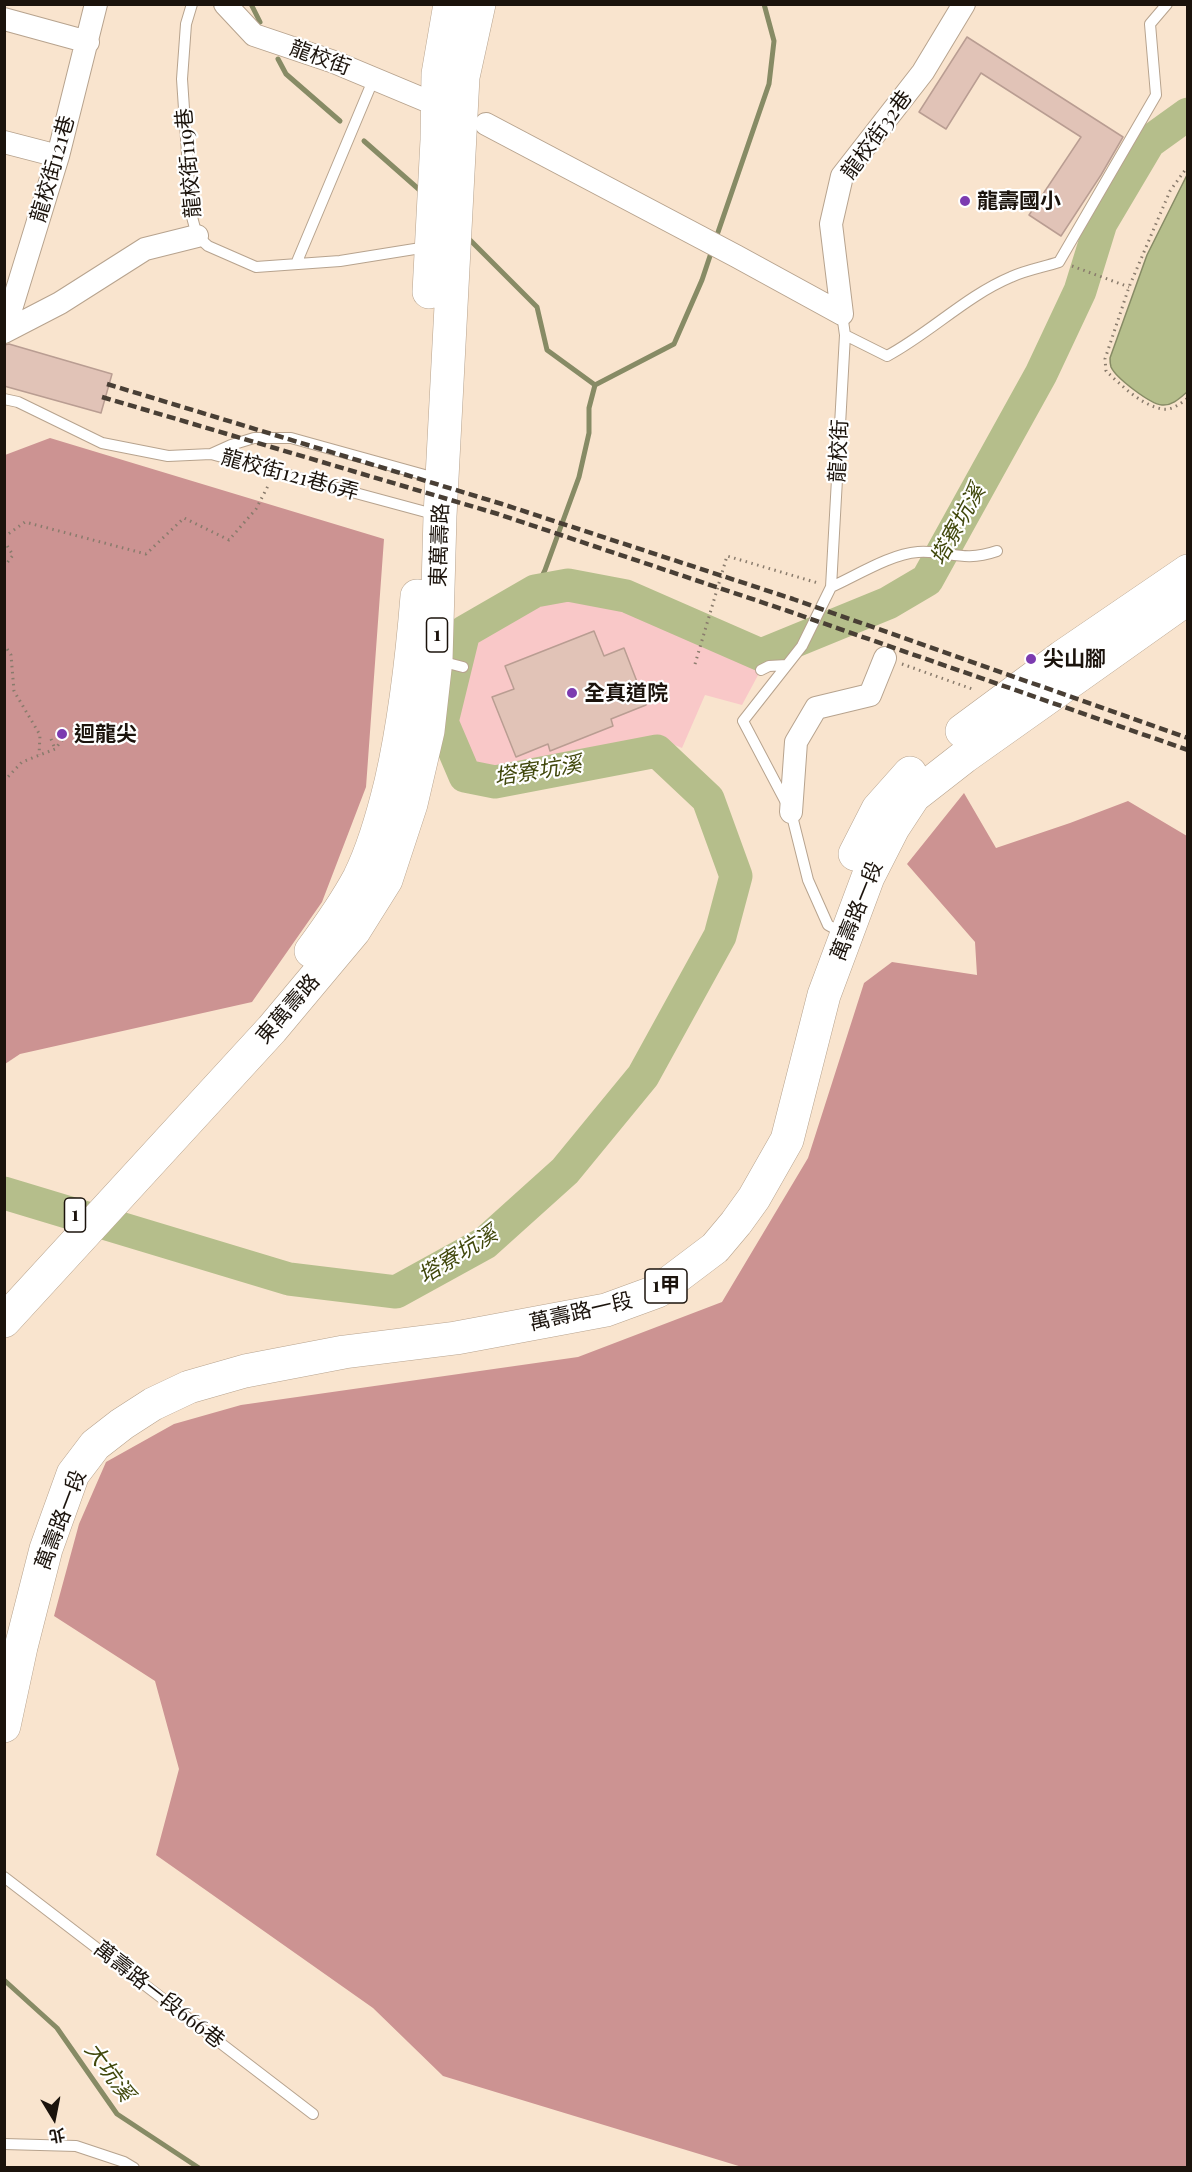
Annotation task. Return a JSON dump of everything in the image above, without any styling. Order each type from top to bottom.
[{"type":"main road","name":"東萬壽路","points":[[443,246],[437,140],[438,74],[450,4]]},
{"type":"main road","name":"東萬壽路","points":[[131,1168],[272,1029],[347,940],[386,880],[411,804],[428,731],[437,662],[431,514],[443,246],[463,77],[479,4]]},
{"type":"main road","name":"萬壽路一段","points":[[4,1726],[46,1549],[73,1474],[95,1445],[153,1404],[189,1387],[245,1371],[344,1352],[456,1338],[606,1310],[658,1291],[715,1248],[754,1198],[787,1140],[824,995],[856,850],[878,809],[916,766],[1062,657],[1188,571]]},
{"type":"main road","name":"萬壽路一段","points":[[4,1632],[32,1525],[55,1467],[83,1430],[103,1411],[167,1372],[239,1351],[622,1288],[689,1246],[726,1204],[765,1133],[807,1002],[838,930],[893,828],[914,796],[964,757],[1188,598]]},
{"type":"main road","name":"1","points":[[4,1321],[68,1254],[131,1168]]},
{"type":"main road","name":"1","points":[[4,1292],[29,1265],[131,1168]]},
{"type":"street","name":"龍校街121巷","points":[[4,332],[58,156],[96,4]]},
{"type":"street","name":"龍校街","points":[[225,4],[254,36],[334,62],[425,100]]},
{"type":"street","name":"龍校街32巷","points":[[844,324],[831,224],[842,176],[923,72],[964,4]]},
{"type":"street","points":[[4,19],[88,42]]},
{"type":"street","points":[[486,124],[726,250],[844,324]]},
{"type":"street","points":[[4,142],[58,156]]},
{"type":"street","name":"龍校街121巷","points":[[4,332],[60,303],[145,249],[197,236]]},
{"type":"street","points":[[791,812],[796,742],[816,708],[870,695],[885,658]]},
{"type":"lane","name":"龍校街119巷","points":[[192,4],[186,24],[182,79],[191,213],[197,236],[208,246],[256,267],[340,261],[443,246]]},
{"type":"lane","points":[[844,324],[887,356],[957,309],[1011,277],[1059,262],[1156,95],[1150,24],[1167,4]]},
{"type":"lane","points":[[296,264],[374,78]]},
{"type":"lane","name":"龍校街","points":[[838,930],[808,880],[791,812],[742,721],[802,646],[831,587],[844,324]]},
{"type":"lane","name":"龍校街121巷6弄","points":[[4,399],[18,402],[102,443],[168,456],[211,454],[431,514]]},
{"type":"lane","points":[[211,454],[254,438],[291,438],[434,477]]},
{"type":"lane","points":[[831,587],[903,554],[921,552],[971,558],[997,551]]},
{"type":"lane","points":[[761,670],[769,666],[787,665]]},
{"type":"lane","name":"萬壽路一段666巷","points":[[4,1877],[313,2114]]},
{"type":"lane","points":[[4,2144],[76,2146],[124,2162],[134,2168]]},
{"type":"path","points":[[1188,166],[1170,190],[1130,287],[1105,359],[1106,371],[1145,402],[1163,410],[1178,406],[1188,398]]},
{"type":"path","points":[[1059,262],[1130,287]]},
{"type":"path","points":[[4,567],[13,555],[4,539],[25,522],[146,554],[184,518],[229,540],[256,509],[275,471]]},
{"type":"path","points":[[696,663],[727,556],[831,587]]},
{"type":"path","points":[[4,644],[11,655],[14,691],[40,735],[39,755]]},
{"type":"path","points":[[885,658],[979,691]]},
{"type":"path","points":[[51,739],[55,749]]},
{"type":"path","points":[[4,781],[22,762],[55,749],[63,739]]},
{"type":"shaded area","points":[[1187,175],[1187,392],[1172,403],[1162,405],[1126,384],[1114,372],[1110,358],[1147,255]]},
{"type":"shaded area","points":[[50,438],[384,539],[366,787],[322,902],[252,1002],[20,1054],[5,1064],[5,455]]},
{"type":"shaded area","points":[[560,595],[620,602],[764,664],[742,705],[705,695],[682,748],[660,739],[502,770],[471,766],[452,723],[468,643],[528,606]]},
{"type":"shaded area","points":[[964,793],[996,848],[1128,801],[1187,836],[1187,2167],[742,2167],[443,2076],[373,2008],[156,1855],[179,1769],[155,1681],[54,1616],[79,1524],[106,1462],[174,1424],[241,1405],[578,1357],[722,1302],[808,1158],[864,983],[892,962],[977,975],[975,942],[907,864]]},
{"type":"building","points":[[967,37],[1123,137],[1061,236],[1029,215],[1081,137],[981,73],[946,129],[919,112]]},
{"type":"building","points":[[9,344],[112,374],[101,413],[4,386],[4,345]]},
{"type":"building","name":"全真道院","points":[[594,631],[604,656],[624,648],[646,705],[611,719],[613,726],[550,751],[548,744],[516,757],[492,697],[514,689],[505,666]]},
{"type":"waterway","points":[[251,4],[260,22]]},
{"type":"waterway","points":[[716,238],[769,84],[774,41],[764,4]]},
{"type":"waterway","points":[[278,59],[286,74],[340,121]]},
{"type":"waterway","name":"塔寮坑溪","points":[[4,1193],[289,1279],[396,1292],[485,1243],[565,1171],[643,1076],[720,936],[736,876],[708,799],[657,751],[495,782],[465,776],[442,722],[464,632],[535,591],[568,585],[626,596],[761,655],[888,603],[927,580],[1041,374],[1080,291],[1101,223],[1149,142],[1188,114]]},
{"type":"waterway","points":[[364,141],[423,193]]},
{"type":"waterway","points":[[469,239],[537,307],[547,350],[595,385]]},
{"type":"waterway","points":[[535,591],[579,477],[589,433],[589,408],[595,385],[674,344],[702,280],[712,250]]},
{"type":"waterway","name":"大坑溪","points":[[4,1980],[57,2028],[117,2114],[199,2168]]},
{"type":"railway","points":[[107,384],[502,504],[793,599],[1188,738]]},
{"type":"railway","points":[[102,397],[498,514],[788,611],[1188,750]]},
{"type":"place","name":"龍壽國小","points":[[965,201]]},
{"type":"place","name":"尖山腳","points":[[1031,659]]},
{"type":"place","name":"全真道院","points":[[572,693]]},
{"type":"place","name":"迴龍尖","points":[[62,734]]}]
